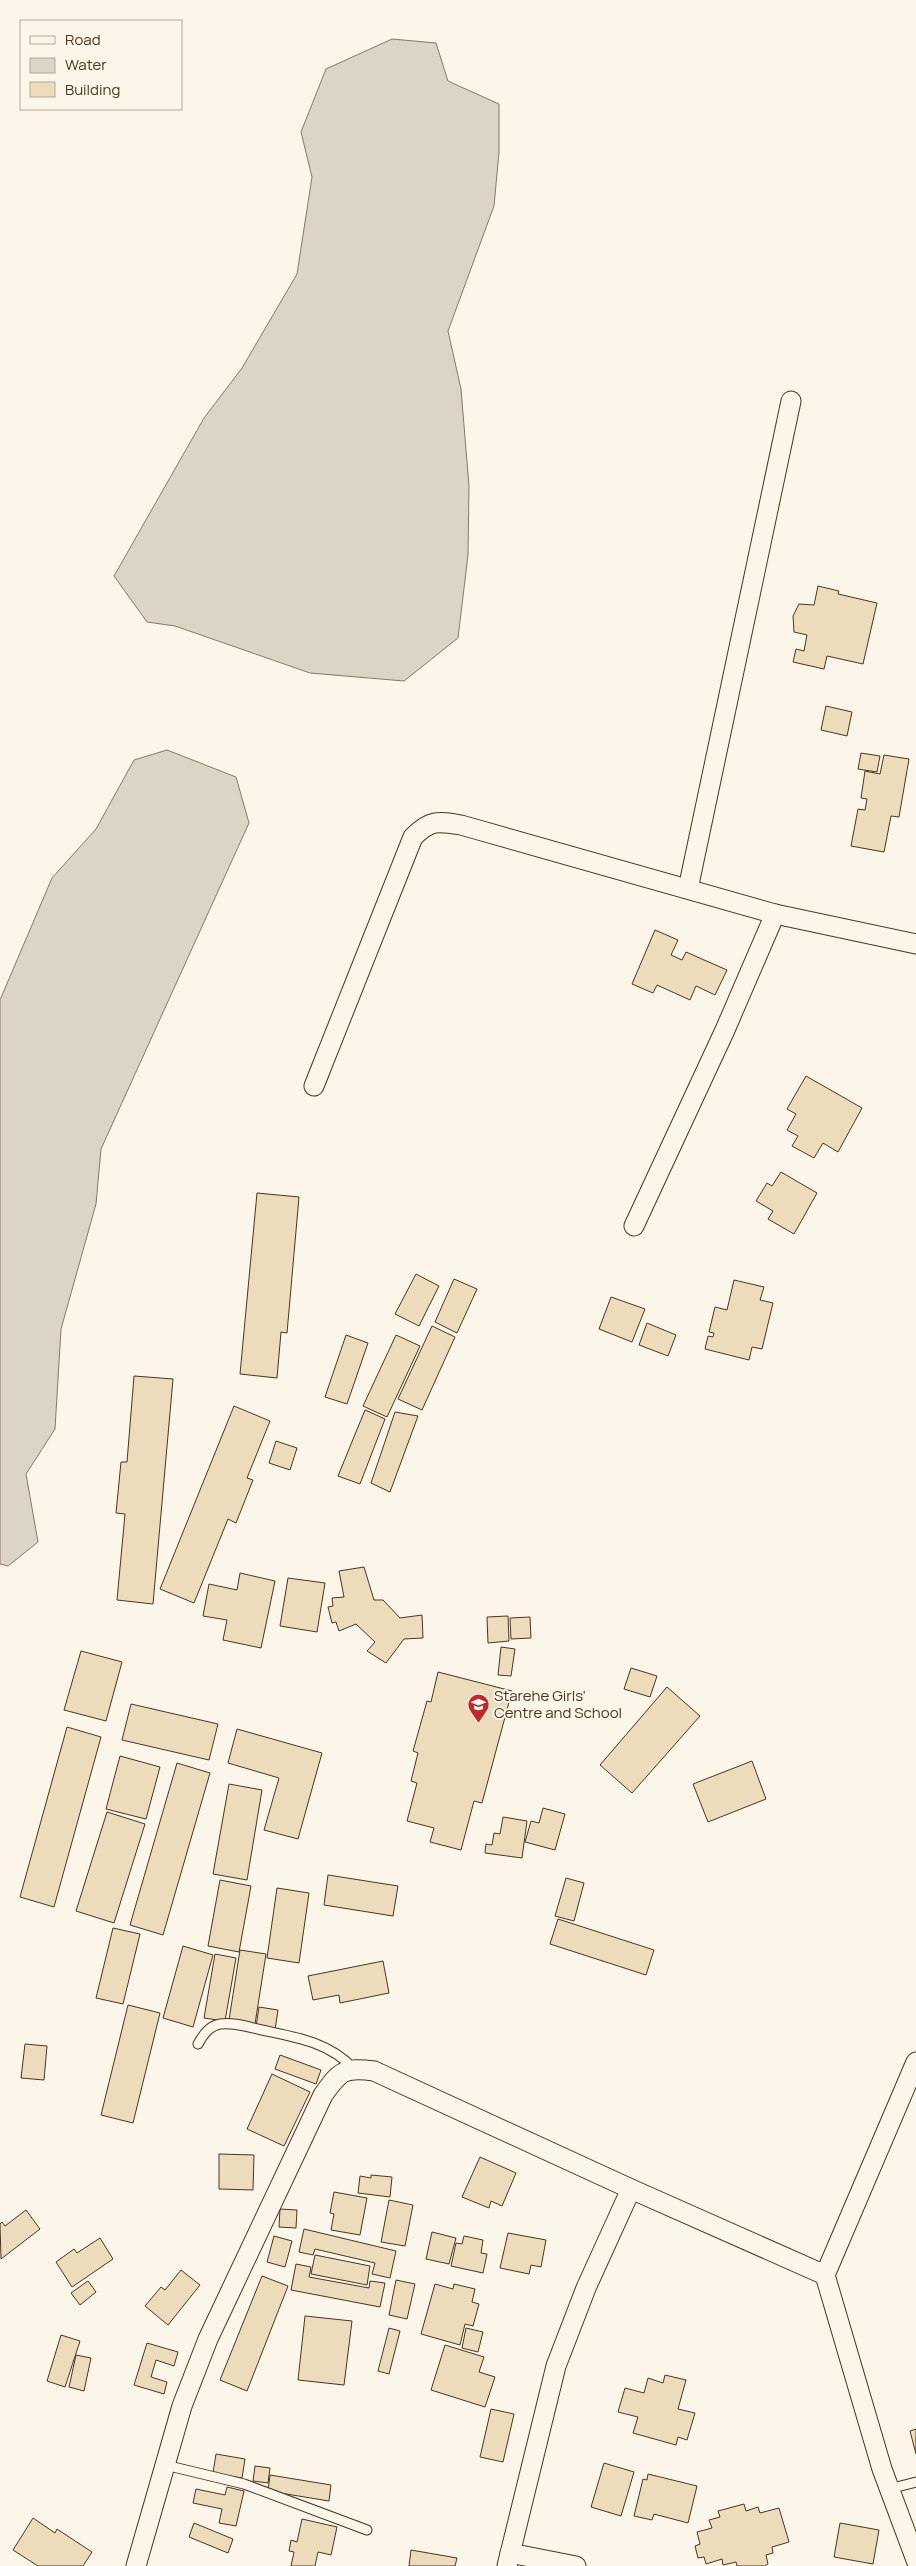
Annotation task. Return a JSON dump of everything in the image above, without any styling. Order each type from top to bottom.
[{"type":"street","points":[[688,889],[792,401]]},
{"type":"street","points":[[314,1086],[401,863],[413,837],[425,825],[441,821],[461,825],[774,914],[916,944]]},
{"type":"street","points":[[634,1226],[725,1030],[774,914]]},
{"type":"street","points":[[916,2062],[825,2275],[889,2489],[916,2560]]},
{"type":"street","points":[[136,2566],[182,2406],[208,2339],[323,2095],[336,2076],[353,2068],[374,2071],[630,2189],[825,2275]]},
{"type":"street","points":[[576,2566],[509,2560],[556,2366],[586,2288],[630,2189]]},
{"type":"lane","points":[[198,2044],[206,2032],[218,2024],[235,2024],[307,2040],[338,2056],[353,2068]]},
{"type":"lane","points":[[165,2465],[244,2484],[367,2530]]},
{"type":"lane","points":[[889,2489],[916,2482]]},
{"type":"water","points":[[392,39],[436,43],[448,81],[499,104],[499,152],[494,206],[448,331],[461,389],[469,486],[468,555],[458,638],[404,681],[310,673],[175,626],[147,622],[114,576],[204,418],[242,368],[297,274],[312,177],[301,132],[326,69]]},
{"type":"water","points":[[167,750],[236,777],[249,823],[101,1149],[96,1204],[61,1329],[55,1429],[26,1474],[38,1542],[8,1566],[0,1564],[0,1000],[52,878],[96,829],[134,760]]},
{"type":"building","points":[[818,586],[839,591],[838,594],[877,603],[863,664],[827,656],[824,669],[793,662],[796,649],[804,651],[807,635],[794,632],[793,616],[799,604],[814,605]]},
{"type":"building","points":[[826,706],[852,712],[847,736],[821,730]]},
{"type":"building","points":[[861,753],[880,756],[877,772],[858,769]]},
{"type":"building","points":[[884,755],[909,759],[899,817],[891,816],[884,852],[851,846],[858,809],[865,810],[867,799],[861,798],[865,771],[880,774]]},
{"type":"building","points":[[655,930],[678,940],[671,955],[682,960],[686,952],[727,970],[715,995],[696,986],[690,1000],[657,985],[653,993],[632,984]]},
{"type":"building","points":[[806,1076],[862,1108],[838,1152],[823,1143],[814,1158],[792,1146],[798,1136],[787,1130],[796,1114],[787,1109]]},
{"type":"building","points":[[781,1172],[817,1193],[794,1234],[768,1219],[773,1211],[756,1201],[767,1183],[772,1186]]},
{"type":"building","points":[[257,1193],[299,1197],[287,1333],[281,1332],[277,1378],[240,1374]]},
{"type":"building","points":[[416,1274],[439,1286],[419,1326],[395,1314]]},
{"type":"building","points":[[454,1279],[477,1289],[457,1333],[435,1322]]},
{"type":"building","points":[[734,1280],[764,1287],[760,1300],[773,1303],[762,1349],[752,1347],[749,1360],[705,1349],[708,1336],[713,1337],[714,1333],[709,1332],[715,1307],[727,1310]]},
{"type":"building","points":[[611,1297],[645,1309],[632,1342],[599,1329]]},
{"type":"building","points":[[647,1323],[676,1335],[668,1356],[639,1345]]},
{"type":"building","points":[[432,1326],[455,1337],[422,1410],[398,1399]]},
{"type":"building","points":[[346,1335],[368,1343],[347,1404],[325,1397]]},
{"type":"building","points":[[396,1335],[420,1346],[387,1417],[363,1406]]},
{"type":"building","points":[[134,1376],[173,1379],[153,1604],[117,1600],[125,1514],[116,1513],[121,1462],[127,1462]]},
{"type":"building","points":[[234,1406],[270,1421],[247,1478],[253,1480],[236,1523],[228,1519],[194,1603],[160,1589]]},
{"type":"building","points":[[365,1410],[385,1419],[360,1484],[338,1476]]},
{"type":"building","points":[[395,1412],[418,1416],[390,1492],[371,1483]]},
{"type":"building","points":[[276,1441],[297,1448],[290,1470],[269,1463]]},
{"type":"building","points":[[364,1567],[374,1600],[383,1600],[400,1618],[422,1615],[423,1638],[404,1639],[386,1663],[367,1651],[375,1642],[356,1624],[339,1631],[336,1622],[332,1623],[328,1607],[333,1606],[332,1598],[344,1597],[339,1571]]},
{"type":"building","points":[[240,1573],[275,1581],[261,1648],[223,1640],[227,1620],[203,1616],[209,1584],[237,1590]]},
{"type":"building","points":[[288,1578],[325,1583],[317,1632],[280,1626]]},
{"type":"building","points":[[508,1616],[509,1641],[488,1643],[487,1617]]},
{"type":"building","points":[[530,1617],[531,1638],[511,1639],[510,1618]]},
{"type":"building","points":[[501,1647],[515,1649],[511,1676],[498,1675]]},
{"type":"building","points":[[81,1651],[122,1662],[106,1721],[64,1710]]},
{"type":"building","points":[[631,1668],[657,1676],[650,1697],[624,1689]]},
{"type":"building","points":[[438,1672],[512,1691],[482,1803],[474,1801],[461,1850],[430,1842],[434,1828],[407,1821],[417,1783],[411,1781],[418,1753],[413,1751],[427,1701],[431,1702]]},
{"type":"building","points":[[667,1687],[700,1716],[632,1793],[600,1765]]},
{"type":"building","points":[[131,1704],[218,1724],[209,1760],[122,1740]]},
{"type":"building","points":[[67,1727],[101,1737],[54,1907],[20,1897]]},
{"type":"building","points":[[237,1729],[322,1753],[298,1839],[264,1830],[279,1778],[228,1763]]},
{"type":"building","points":[[120,1756],[160,1767],[146,1819],[106,1809]]},
{"type":"building","points":[[752,1761],[766,1799],[708,1822],[693,1784]]},
{"type":"building","points":[[177,1763],[210,1773],[163,1935],[130,1925]]},
{"type":"building","points":[[229,1784],[262,1790],[247,1880],[213,1874]]},
{"type":"building","points":[[543,1808],[565,1814],[555,1850],[525,1842],[531,1821],[539,1823]]},
{"type":"building","points":[[107,1812],[145,1824],[114,1923],[76,1911]]},
{"type":"building","points":[[503,1817],[527,1821],[522,1858],[485,1853],[486,1844],[492,1845],[494,1833],[500,1834]]},
{"type":"building","points":[[328,1875],[398,1886],[393,1916],[324,1905]]},
{"type":"building","points":[[566,1878],[584,1883],[574,1921],[555,1916]]},
{"type":"building","points":[[220,1880],[251,1886],[239,1952],[208,1946]]},
{"type":"building","points":[[277,1888],[309,1893],[299,1963],[267,1958]]},
{"type":"building","points":[[558,1919],[654,1950],[646,1975],[550,1944]]},
{"type":"building","points":[[113,1928],[140,1934],[123,2004],[96,1998]]},
{"type":"building","points":[[183,1946],[213,1955],[193,2027],[163,2018]]},
{"type":"building","points":[[240,1950],[266,1954],[255,2024],[229,2020]]},
{"type":"building","points":[[215,1954],[236,1958],[225,2021],[204,2018]]},
{"type":"building","points":[[383,1961],[389,1993],[340,2003],[339,1995],[313,2000],[308,1976]]},
{"type":"building","points":[[128,2005],[160,2013],[133,2123],[101,2115]]},
{"type":"building","points":[[259,2007],[278,2010],[275,2030],[256,2027]]},
{"type":"building","points":[[25,2044],[47,2046],[44,2080],[21,2078]]},
{"type":"building","points":[[280,2055],[321,2070],[316,2084],[275,2069]]},
{"type":"building","points":[[272,2074],[310,2092],[284,2146],[247,2129]]},
{"type":"building","points":[[219,2154],[254,2155],[253,2190],[219,2189]]},
{"type":"building","points":[[480,2157],[516,2173],[502,2206],[491,2201],[489,2208],[462,2197]]},
{"type":"building","points":[[371,2175],[392,2177],[390,2197],[358,2193],[360,2176],[371,2178]]},
{"type":"building","points":[[334,2192],[367,2198],[360,2235],[331,2230],[334,2214],[330,2213]]},
{"type":"building","points":[[389,2200],[413,2205],[405,2246],[381,2242]]},
{"type":"building","points":[[280,2209],[297,2210],[296,2228],[279,2227]]},
{"type":"building","points":[[26,2210],[40,2229],[1,2259],[0,2224],[2,2222],[5,2226]]},
{"type":"building","points":[[304,2229],[396,2251],[390,2278],[372,2274],[375,2263],[315,2249],[313,2255],[299,2252]]},
{"type":"building","points":[[432,2232],[456,2238],[449,2264],[426,2259]]},
{"type":"building","points":[[508,2233],[546,2240],[541,2267],[531,2265],[529,2274],[500,2268]]},
{"type":"building","points":[[274,2236],[292,2241],[285,2267],[267,2262]]},
{"type":"building","points":[[464,2236],[483,2240],[481,2253],[487,2254],[483,2273],[451,2266],[456,2243],[462,2244]]},
{"type":"building","points":[[100,2238],[113,2259],[72,2287],[56,2262],[74,2249],[77,2253]]},
{"type":"building","points":[[315,2255],[370,2266],[367,2285],[311,2274]]},
{"type":"building","points":[[296,2264],[311,2267],[309,2277],[369,2288],[370,2281],[385,2283],[380,2307],[291,2290]]},
{"type":"building","points":[[181,2270],[200,2285],[168,2325],[145,2306],[161,2287],[165,2290]]},
{"type":"building","points":[[262,2276],[288,2286],[247,2391],[220,2380]]},
{"type":"building","points":[[396,2280],[415,2284],[407,2319],[389,2315]]},
{"type":"building","points":[[88,2281],[96,2292],[80,2305],[71,2293]]},
{"type":"building","points":[[435,2284],[453,2289],[454,2284],[475,2289],[472,2302],[479,2304],[473,2326],[465,2324],[460,2345],[421,2334]]},
{"type":"building","points":[[305,2316],[352,2321],[344,2385],[298,2380]]},
{"type":"building","points":[[389,2328],[400,2331],[389,2374],[378,2371]]},
{"type":"building","points":[[466,2328],[483,2332],[478,2352],[462,2348]]},
{"type":"building","points":[[61,2335],[80,2341],[65,2387],[47,2381]]},
{"type":"building","points":[[147,2343],[178,2352],[174,2366],[156,2360],[151,2377],[167,2382],[164,2394],[134,2385]]},
{"type":"building","points":[[445,2345],[484,2357],[479,2372],[495,2377],[485,2407],[431,2390]]},
{"type":"building","points":[[76,2355],[91,2358],[84,2391],[69,2387]]},
{"type":"building","points":[[665,2375],[686,2380],[678,2409],[695,2413],[687,2440],[678,2437],[676,2445],[633,2433],[638,2417],[618,2412],[625,2388],[644,2393],[648,2378],[663,2383]]},
{"type":"building","points":[[491,2409],[514,2414],[503,2462],[480,2457]]},
{"type":"building","points":[[916,2429],[916,2454],[910,2431]]},
{"type":"building","points":[[216,2454],[245,2459],[242,2478],[213,2473]]},
{"type":"building","points":[[604,2463],[634,2472],[621,2516],[591,2507]]},
{"type":"building","points":[[255,2466],[270,2468],[268,2483],[253,2481]]},
{"type":"building","points":[[648,2474],[697,2486],[688,2523],[654,2514],[652,2520],[634,2516],[643,2479],[647,2480]]},
{"type":"building","points":[[270,2475],[331,2485],[329,2501],[268,2491]]},
{"type":"building","points":[[227,2487],[244,2491],[236,2526],[219,2523],[222,2509],[193,2503],[196,2489],[225,2495]]},
{"type":"building","points":[[744,2504],[746,2511],[758,2507],[760,2513],[779,2508],[789,2542],[772,2547],[773,2553],[766,2555],[768,2564],[765,2566],[737,2566],[736,2562],[723,2565],[722,2559],[706,2564],[704,2557],[698,2558],[695,2546],[700,2544],[697,2532],[712,2528],[709,2520],[720,2517],[718,2511]]},
{"type":"building","points":[[33,2518],[55,2533],[57,2529],[92,2552],[83,2566],[38,2566],[13,2550]]},
{"type":"building","points":[[302,2519],[337,2527],[331,2555],[318,2552],[315,2566],[291,2566],[294,2552],[289,2551],[291,2540],[297,2542]]},
{"type":"building","points":[[194,2523],[233,2539],[228,2553],[189,2537]]},
{"type":"building","points":[[840,2523],[879,2530],[873,2564],[834,2557]]},
{"type":"building","points":[[411,2550],[457,2558],[455,2566],[409,2566]]},
{"type":"place","name":"Starehe Girls' Centre and School","points":[[478,1724]]}]
